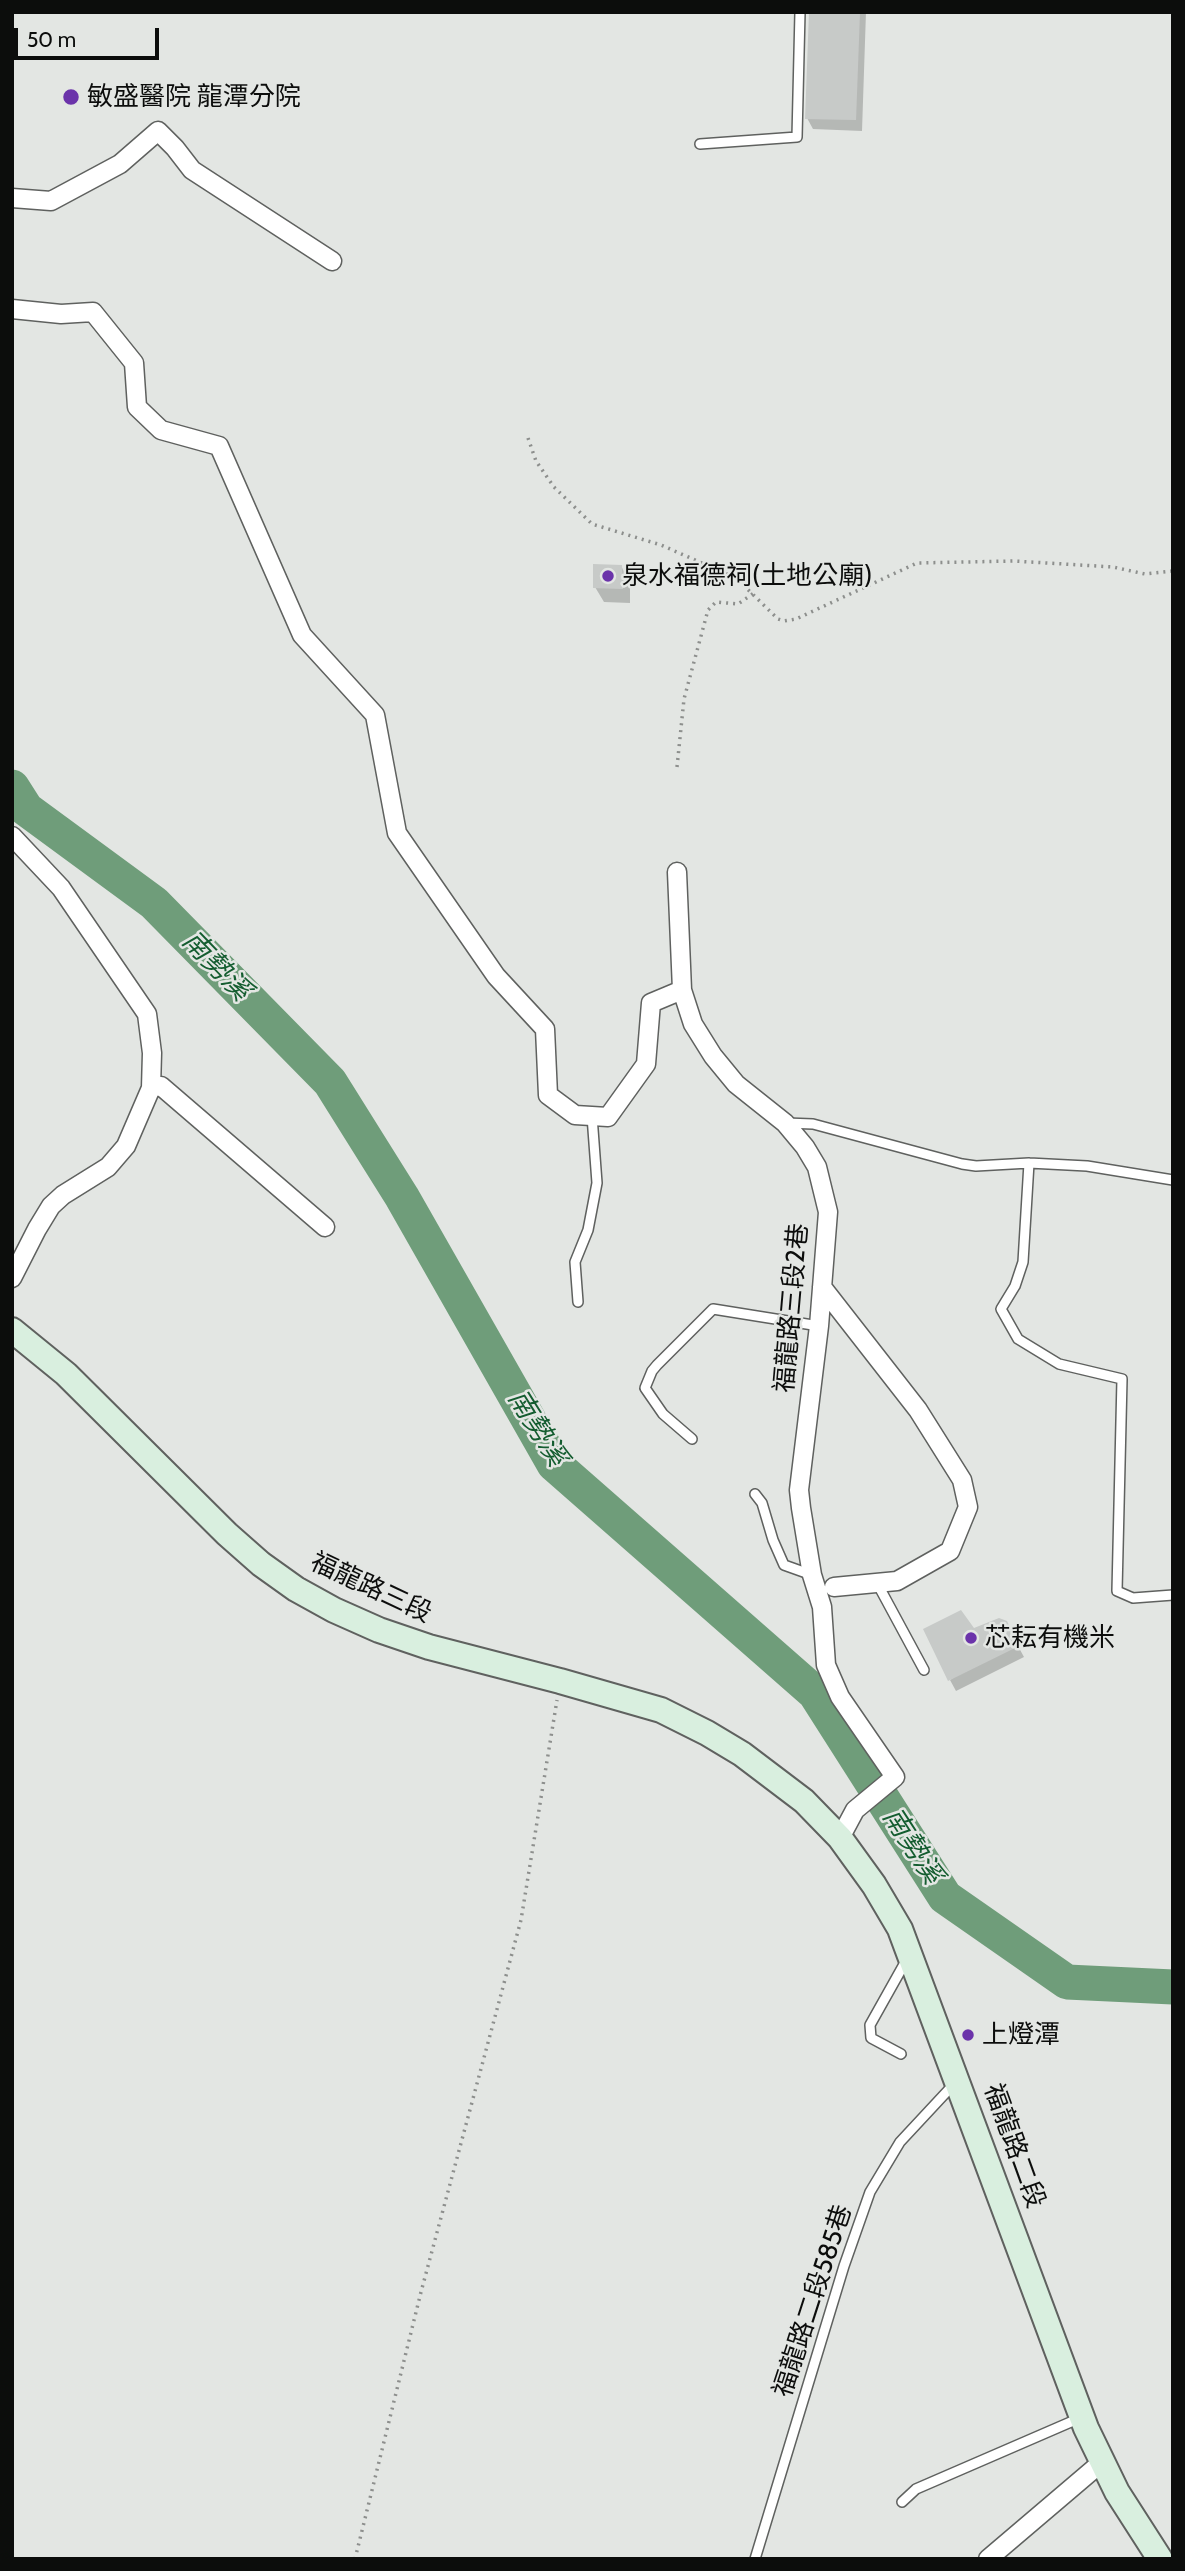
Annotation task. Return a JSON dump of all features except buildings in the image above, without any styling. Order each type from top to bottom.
[{"type":"main road","name":"福龍路三段","points":[[12,1330],[66,1374],[227,1534],[261,1564],[296,1589],[379,1630],[429,1647],[661,1710],[741,1754]]},
{"type":"main road","name":"福龍路二段","points":[[741,1754],[804,1801],[840,1839],[900,1929],[1082,2417],[1117,2492],[1160,2559]]},
{"type":"street","points":[[12,198],[51,201],[120,164],[158,131],[192,170],[332,261]]},
{"type":"street","points":[[12,309],[61,314],[93,312],[134,363],[137,407],[161,430],[219,446],[302,635],[376,715],[397,833],[496,976],[545,1029],[548,1095],[575,1115],[608,1117],[646,1064],[651,1003],[682,990]]},
{"type":"street","points":[[12,836],[61,888],[147,1013],[152,1053],[151,1088],[126,1146],[108,1167],[63,1195],[51,1206],[12,1278]]},
{"type":"street","name":"福龍路三段2巷","points":[[677,872],[682,990],[693,1024],[713,1056],[736,1084],[785,1123],[805,1147],[817,1167],[828,1212],[820,1326],[799,1490],[812,1576],[822,1606],[826,1665],[840,1697],[895,1777],[855,1810],[840,1839]]},
{"type":"street","points":[[151,1088],[161,1086],[326,1227]]},
{"type":"street","points":[[822,1287],[918,1410],[962,1480],[968,1507],[950,1552],[897,1581],[834,1587]]},
{"type":"street","points":[[988,2559],[1102,2462]]},
{"type":"lane","points":[[700,144],[797,137],[800,12]]},
{"type":"lane","points":[[578,1302],[575,1262],[588,1230],[597,1183],[592,1116]]},
{"type":"lane","points":[[785,1123],[813,1124],[962,1164],[1087,1166],[1173,1180]]},
{"type":"lane","points":[[1029,1163],[1023,1262],[1015,1286],[1001,1309],[1018,1339],[1059,1364],[1122,1379],[1117,1591],[1133,1598],[1173,1595]]},
{"type":"lane","points":[[692,1439],[663,1414],[645,1388],[652,1371],[713,1309],[820,1326]]},
{"type":"lane","points":[[755,1494],[762,1503],[784,1565],[812,1576]]},
{"type":"lane","points":[[877,1583],[924,1670]]},
{"type":"lane","points":[[901,2054],[871,2038],[870,2025],[910,1955]]},
{"type":"lane","name":"福龍路二段585巷","points":[[755,2559],[844,2266],[870,2192],[900,2142],[958,2081]]},
{"type":"lane","points":[[902,2502],[916,2489],[1082,2417]]},
{"type":"path","points":[[528,439],[536,461],[554,487],[592,524],[661,545],[736,578],[779,619],[789,621],[917,563],[1014,561],[1113,567],[1145,574],[1173,570]]},
{"type":"path","points":[[677,767],[684,699],[708,610],[716,602],[738,604],[754,593]]},
{"type":"path","points":[[355,2559],[421,2292],[521,1920],[560,1681]]},
{"type":"waterway","name":"南勢溪","points":[[12,787],[26,809],[154,903],[330,1082],[402,1197],[554,1464],[815,1693],[945,1897],[1067,1982],[1173,1987]]},
{"type":"place","name":"敏盛醫院 龍潭分院","points":[[71,97]]},
{"type":"place","name":"泉水福德祠(土地公廟)","points":[[608,576]]},
{"type":"place","name":"芯耘有機米","points":[[971,1638]]},
{"type":"place","name":"上燈潭","points":[[968,2035]]}]
